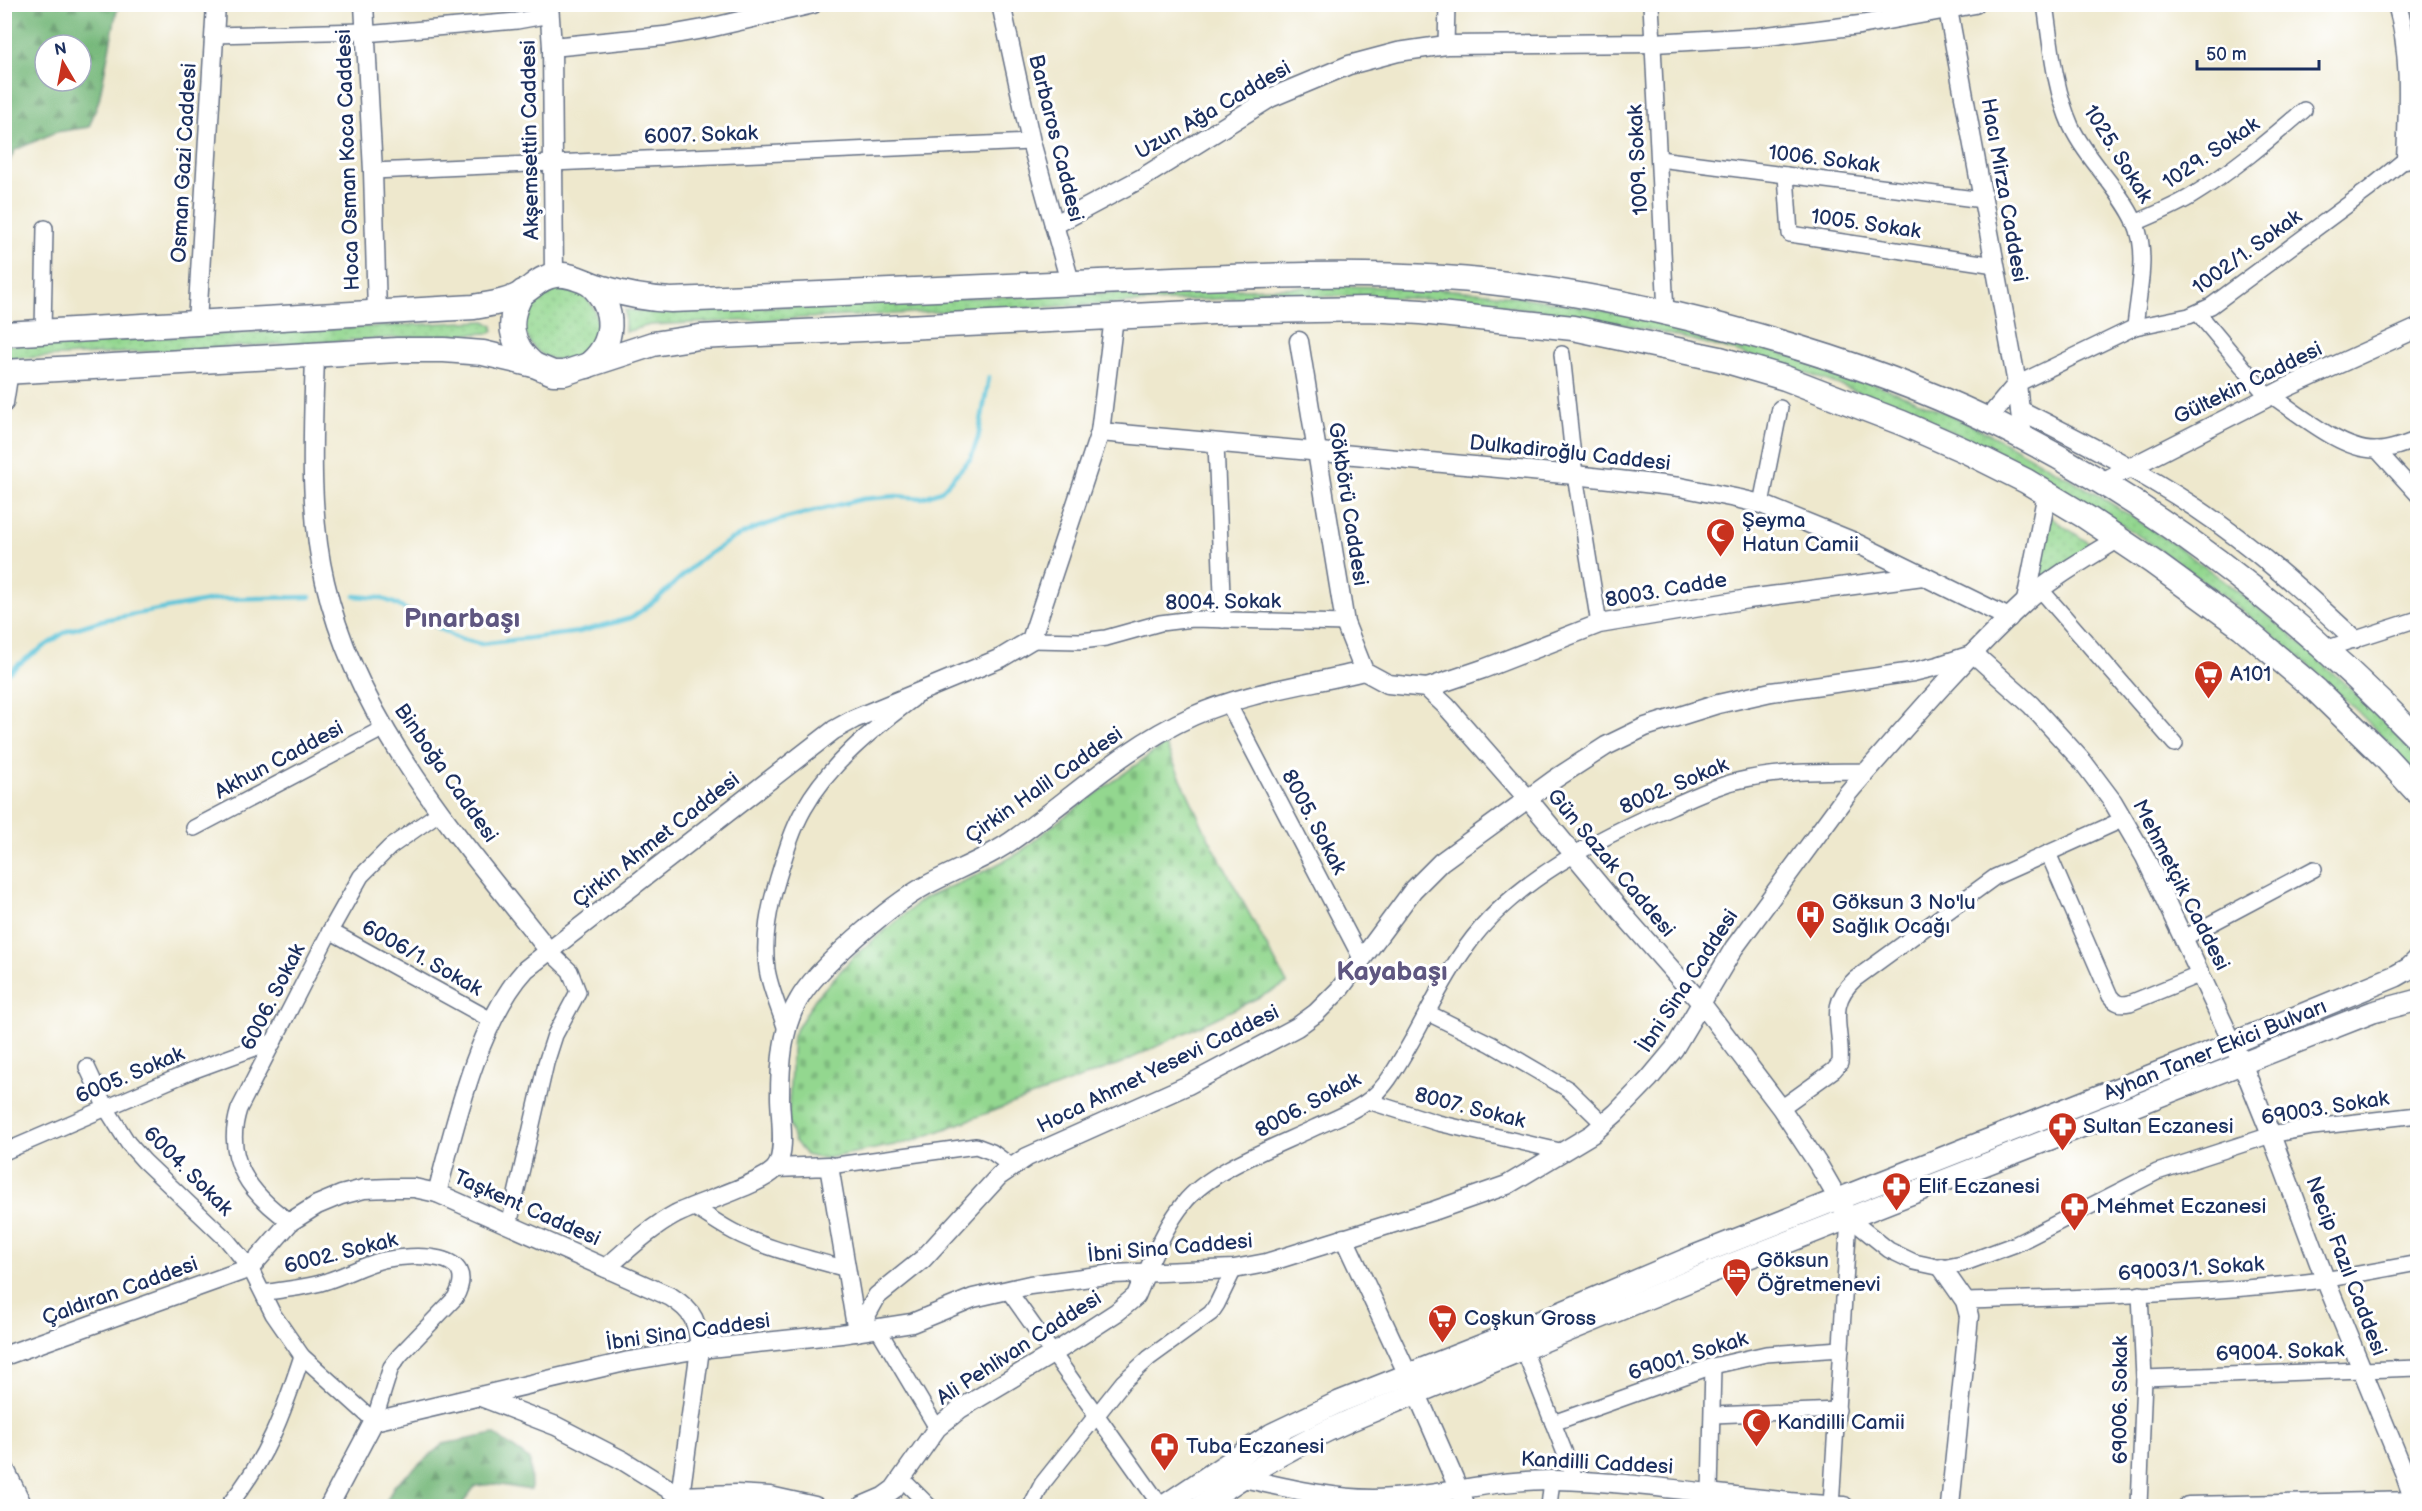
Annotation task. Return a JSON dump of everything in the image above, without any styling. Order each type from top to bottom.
[{"type":"highway","points":[[590,284],[636,297],[671,300],[1288,274],[1444,278],[1561,291],[1666,313],[1788,344],[1896,381],[2023,438],[2151,514],[2253,588],[2325,649],[2418,739]]},
{"type":"highway","points":[[4,334],[474,308],[506,300],[523,292],[542,278],[555,275],[579,278],[590,284],[597,290],[607,306],[610,329],[602,351],[585,367]]},
{"type":"highway","points":[[523,292],[513,311],[513,336],[519,350],[534,365]]},
{"type":"highway","points":[[7,371],[444,350],[483,353],[534,365],[553,373],[564,373],[616,355],[675,339],[1213,312],[1368,309],[1421,312],[1573,328],[1720,359],[1785,378],[1940,439],[2047,493],[2119,538],[2232,620],[2350,722],[2418,793]]},
{"type":"main road","name":"Ayhan Taner Ekici Bulvarı","points":[[1163,1506],[1293,1422],[1838,1199],[2233,1043],[2396,976],[2418,960]]},
{"type":"main road","name":"Ayhan Taner Ekici Bulvarı","points":[[1202,1506],[1243,1478],[1321,1433],[1709,1273],[2373,1012],[2418,1000]]},
{"type":"street","name":"Osman Gazi Caddesi","points":[[197,323],[216,4]]},
{"type":"street","name":"Hoca Osman Koca Caddesi","points":[[364,4],[374,171],[376,313]]},
{"type":"street","points":[[552,47],[664,36],[710,28],[813,4]]},
{"type":"street","name":"Barbaros Caddesi","points":[[1001,4],[1030,142],[1070,282]]},
{"type":"street","points":[[1446,45],[1447,4]]},
{"type":"street","name":"1009. Sokak","points":[[1651,4],[1666,313]]},
{"type":"street","name":"Uzun Ağa Caddesi","points":[[1054,225],[1142,178],[1270,98],[1349,65],[1398,51],[1446,45],[1653,43],[1769,35],[1860,25],[1947,7],[1975,4]]},
{"type":"street","name":"1025. Sokak","points":[[2044,4],[2055,71],[2062,100],[2072,126],[2135,223],[2141,261],[2135,327]]},
{"type":"street","points":[[2397,4],[2404,45],[2412,154]]},
{"type":"street","name":"Hacı Mirza Caddesi","points":[[1947,7],[2017,384],[2023,438]]},
{"type":"street","points":[[214,35],[365,32],[506,22],[550,10]]},
{"type":"street","name":"Akşemsettin Caddesi","points":[[550,10],[555,275]]},
{"type":"street","name":"1029. Sokak","points":[[2135,223],[2207,187],[2255,152],[2304,110]]},
{"type":"street","name":"6007. Sokak","points":[[374,171],[1030,142]]},
{"type":"street","name":"1002/1. Sokak","points":[[2017,384],[2135,327],[2198,313],[2220,299],[2412,154]]},
{"type":"street","name":"1006. Sokak","points":[[1659,159],[1983,200]]},
{"type":"street","name":"1005. Sokak","points":[[1786,175],[1790,234],[1995,265]]},
{"type":"street","points":[[43,332],[45,228]]},
{"type":"street","points":[[2198,313],[2269,396],[2339,440],[2359,448],[2377,450],[2418,439]]},
{"type":"street","points":[[1031,640],[1100,432],[1114,317]]},
{"type":"street","name":"Gültekin Caddesi","points":[[2100,483],[2269,396],[2418,328]]},
{"type":"street","name":"Gökbörü Caddesi","points":[[1299,341],[1345,623],[1364,671]]},
{"type":"street","points":[[1562,354],[1575,475],[1599,624]]},
{"type":"street","name":"Binboğa Caddesi","points":[[315,356],[314,504],[324,582],[348,655],[384,728],[440,812],[549,951]]},
{"type":"street","points":[[4,403],[7,371]]},
{"type":"street","points":[[1987,420],[2017,384]]},
{"type":"street","points":[[1761,504],[1779,408]]},
{"type":"street","points":[[2020,410],[2130,467],[2197,509],[2284,575],[2354,639]]},
{"type":"street","name":"Dulkadiroğlu Caddesi","points":[[1100,432],[1316,450],[1680,487],[1761,504],[1852,541],[2009,618]]},
{"type":"street","points":[[1216,443],[1223,620]]},
{"type":"street","points":[[2377,450],[2418,495]]},
{"type":"street","points":[[2047,493],[2034,596],[2175,744]]},
{"type":"street","name":"İbni Sina Caddesi","points":[[374,1421],[628,1361],[700,1349],[857,1332],[912,1323],[973,1298],[1060,1280],[1146,1272],[1234,1269],[1266,1263],[1436,1210],[1507,1185],[1564,1152],[1604,1124],[1649,1079],[1674,1048],[1734,948],[1848,793],[1867,771],[2009,618],[2034,596],[2119,538]]},
{"type":"street","name":"8003. Cadde","points":[[1427,688],[1599,624],[1748,599],[1923,576]]},
{"type":"street","points":[[2325,649],[2418,619]]},
{"type":"street","name":"8004. Sokak","points":[[1031,640],[1081,641],[1106,638],[1176,620],[1345,623]]},
{"type":"street","name":"Çirkin Ahmet Caddesi","points":[[437,1193],[460,1105],[493,1022],[514,982],[549,951],[817,742],[854,719],[1001,658],[1031,640]]},
{"type":"street","name":"Hoca Ahmet Yesevi Caddesi","points":[[857,1332],[878,1296],[923,1259],[986,1187],[1011,1166],[1188,1085],[1297,1027],[1328,1003],[1426,875],[1465,843],[1606,746],[1646,727],[1675,717],[1771,692],[1913,672],[1974,654]]},
{"type":"street","name":"Mehmetçik Caddesi","points":[[1974,654],[2049,724],[2083,762],[2124,819],[2150,867],[2233,1043]]},
{"type":"street","points":[[1364,671],[1388,684],[1427,688]]},
{"type":"street","name":"Çirkin Halil Caddesi","points":[[776,1168],[780,1159],[781,1147],[780,1095],[786,1030],[792,1012],[806,989],[849,945],[905,899],[925,886],[993,853],[1009,842],[1140,744],[1194,716],[1228,703],[1263,692],[1364,671]]},
{"type":"street","name":"Gün Sazak Caddesi","points":[[1427,688],[1446,706],[1528,799],[1629,921],[1702,1004],[1781,1108],[1849,1218]]},
{"type":"street","points":[[786,1030],[768,971],[766,940],[771,902],[794,830],[814,792],[832,771],[883,721],[925,690]]},
{"type":"street","name":"8005. Sokak","points":[[1228,703],[1362,960]]},
{"type":"street","name":"Akhun Caddesi","points":[[194,828],[384,728]]},
{"type":"street","name":"8002. Sokak","points":[[1574,855],[1645,818],[1736,781],[1789,773],[1867,771]]},
{"type":"street","name":"6006. Sokak","points":[[290,1222],[254,1190],[236,1158],[233,1141],[234,1125],[239,1109],[352,890],[374,861],[440,812]]},
{"type":"street","points":[[1781,1108],[1834,1070],[1840,1063],[1836,1016],[1838,1004],[1847,987],[1982,884],[2010,869],[2124,819]]},
{"type":"street","points":[[2048,853],[2115,1003],[2130,1003],[2201,974]]},
{"type":"street","name":"8006. Sokak","points":[[1146,1272],[1166,1229],[1185,1201],[1198,1188],[1242,1163],[1368,1101],[1390,1077],[1466,947],[1486,923],[1510,899],[1574,855]]},
{"type":"street","points":[[2184,938],[2314,868]]},
{"type":"street","name":"6006/1. Sokak","points":[[330,931],[493,1022]]},
{"type":"street","points":[[509,1225],[546,1063],[555,1035],[578,992],[570,971],[549,951]]},
{"type":"street","points":[[1428,1012],[1491,1044],[1568,1089],[1604,1124]]},
{"type":"street","name":"6005. Sokak","points":[[4,1152],[192,1071],[274,1041]]},
{"type":"street","name":"Necip Fazıl Caddesi","points":[[2233,1043],[2415,1503]]},
{"type":"street","name":"6004. Sokak","points":[[87,1067],[106,1108],[128,1143],[227,1240],[250,1268],[281,1328],[302,1356],[374,1421]]},
{"type":"street","name":"8007. Sokak","points":[[1368,1101],[1422,1119],[1564,1152]]},
{"type":"street","name":"69003. Sokak","points":[[1849,1218],[1889,1250],[1914,1262],[1942,1268],[1992,1255],[2157,1172],[2271,1135],[2418,1115]]},
{"type":"street","points":[[606,1268],[658,1225],[693,1207],[753,1182],[776,1168],[829,1166],[976,1146],[992,1152],[1011,1166]]},
{"type":"street","points":[[829,1166],[857,1332]]},
{"type":"street","name":"Taşkent Caddesi","points":[[250,1268],[290,1222],[317,1205],[341,1195],[364,1190],[414,1188],[437,1193],[671,1297],[684,1305],[698,1326],[700,1349],[679,1503]]},
{"type":"street","points":[[693,1207],[748,1238],[786,1252],[846,1269]]},
{"type":"street","points":[[1831,1506],[1849,1218]]},
{"type":"street","points":[[1344,1238],[1417,1394],[1466,1506]]},
{"type":"street","name":"6002. Sokak","points":[[263,1293],[327,1281],[365,1265],[385,1260],[409,1257],[445,1260],[455,1265],[461,1272],[461,1287],[455,1298],[391,1367],[374,1421]]},
{"type":"street","name":"69003/1. Sokak","points":[[1965,1301],[2140,1294],[2325,1279],[2418,1263]]},
{"type":"street","name":"Çaldıran Caddesi","points":[[4,1356],[250,1268]]},
{"type":"street","points":[[1942,1268],[1965,1301],[1969,1316],[1950,1506]]},
{"type":"street","points":[[1031,1506],[1042,1484],[1123,1382],[1138,1366],[1211,1313],[1234,1269]]},
{"type":"street","name":"Ali Pehlivan Caddesi","points":[[862,1506],[883,1497],[894,1489],[937,1428],[960,1409],[1054,1353],[1127,1304],[1136,1296],[1146,1272]]},
{"type":"street","points":[[1008,1290],[1163,1506]]},
{"type":"street","name":"69006. Sokak","points":[[2139,1506],[2144,1378],[2140,1294]]},
{"type":"street","points":[[878,1329],[937,1428]]},
{"type":"street","name":"69001. Sokak","points":[[1552,1423],[1713,1366],[1766,1354],[1841,1349]]},
{"type":"street","points":[[1524,1350],[1576,1481]]},
{"type":"street","points":[[228,1506],[253,1475],[274,1436],[302,1356]]},
{"type":"street","points":[[1710,1493],[1713,1366]]},
{"type":"street","name":"69004. Sokak","points":[[2144,1378],[2418,1368]]},
{"type":"street","points":[[481,1397],[556,1426],[622,1460],[679,1503],[736,1494],[770,1497],[807,1505]]},
{"type":"street","points":[[1713,1415],[1838,1410]]},
{"type":"street","points":[[329,1506],[374,1421]]},
{"type":"street","points":[[4,1467],[23,1506]]},
{"type":"street","name":"Kandilli Caddesi","points":[[1243,1478],[1345,1498],[1373,1499],[1421,1495],[1514,1481],[1552,1480],[1844,1506]]},
{"type":"street","points":[[902,1479],[929,1506]]},
{"type":"street","points":[[1549,1506],[1552,1480]]},
{"type":"street","points":[[2188,1506],[2415,1503]]},
{"type":"green space","points":[[5,4],[118,5],[99,100],[89,127],[56,132],[15,150],[5,170]]},
{"type":"green space","points":[[1337,286],[1475,292],[1520,297],[1684,327],[1845,373],[1959,419],[2088,489],[2190,556],[2238,592],[2331,671],[2375,713],[2417,757],[2417,776],[2377,731],[2313,669],[2244,612],[2156,548],[2065,490],[1970,440],[1872,398],[1771,362],[1668,334],[1562,314],[1454,301],[1318,296],[1226,298],[650,325],[625,332],[625,310],[662,312],[958,298]]},
{"type":"green space","points":[[561,288],[581,294],[591,304],[597,324],[591,344],[581,354],[561,360],[541,354],[531,344],[525,324],[531,304],[541,294]]},
{"type":"green space","points":[[485,321],[493,326],[490,333],[5,359],[5,345]]},
{"type":"green space","points":[[2049,516],[2093,546],[2042,579],[2039,576]]},
{"type":"green space","points":[[1165,744],[1205,831],[1287,984],[1124,1062],[910,1142],[823,1159],[806,1155],[794,1140],[788,1121],[793,1035],[815,999],[854,956],[923,899],[1019,853],[1057,822]]},
{"type":"green space","points":[[494,1434],[530,1460],[531,1490],[494,1484],[475,1486],[461,1506],[384,1506],[394,1486],[443,1444]]},
{"type":"waterway","points":[[355,596],[380,598],[394,603],[457,638],[481,644],[579,632],[631,618],[656,600],[701,559],[732,539],[753,529],[862,499],[896,496],[922,498],[941,491],[971,458],[978,438],[989,377]]},
{"type":"waterway","points":[[4,676],[67,631],[103,620],[218,599],[310,597]]},
{"type":"place","name":"Şeyma Hatun Camii","points":[[1721,558]]},
{"type":"place","name":"A101","points":[[2209,700]]},
{"type":"place","name":"Göksun 3 No'lu Sağlık Ocağı","points":[[1811,940]]},
{"type":"place","name":"Sultan Eczanesi","points":[[2062,1152]]},
{"type":"place","name":"Elif Eczanesi","points":[[1897,1212]]},
{"type":"place","name":"Mehmet Eczanesi","points":[[2075,1232]]},
{"type":"place","name":"Göksun Öğretmenevi","points":[[1736,1298]]},
{"type":"place","name":"Coşkun Gross","points":[[1443,1344]]},
{"type":"place","name":"Kandilli Camii","points":[[1756,1448]]},
{"type":"place","name":"Tuba Eczanesi","points":[[1165,1472]]},
{"type":"district","name":"Pınarbaşı","points":[[462,619]]},
{"type":"district","name":"Kayabaşı","points":[[1392,972]]}]
